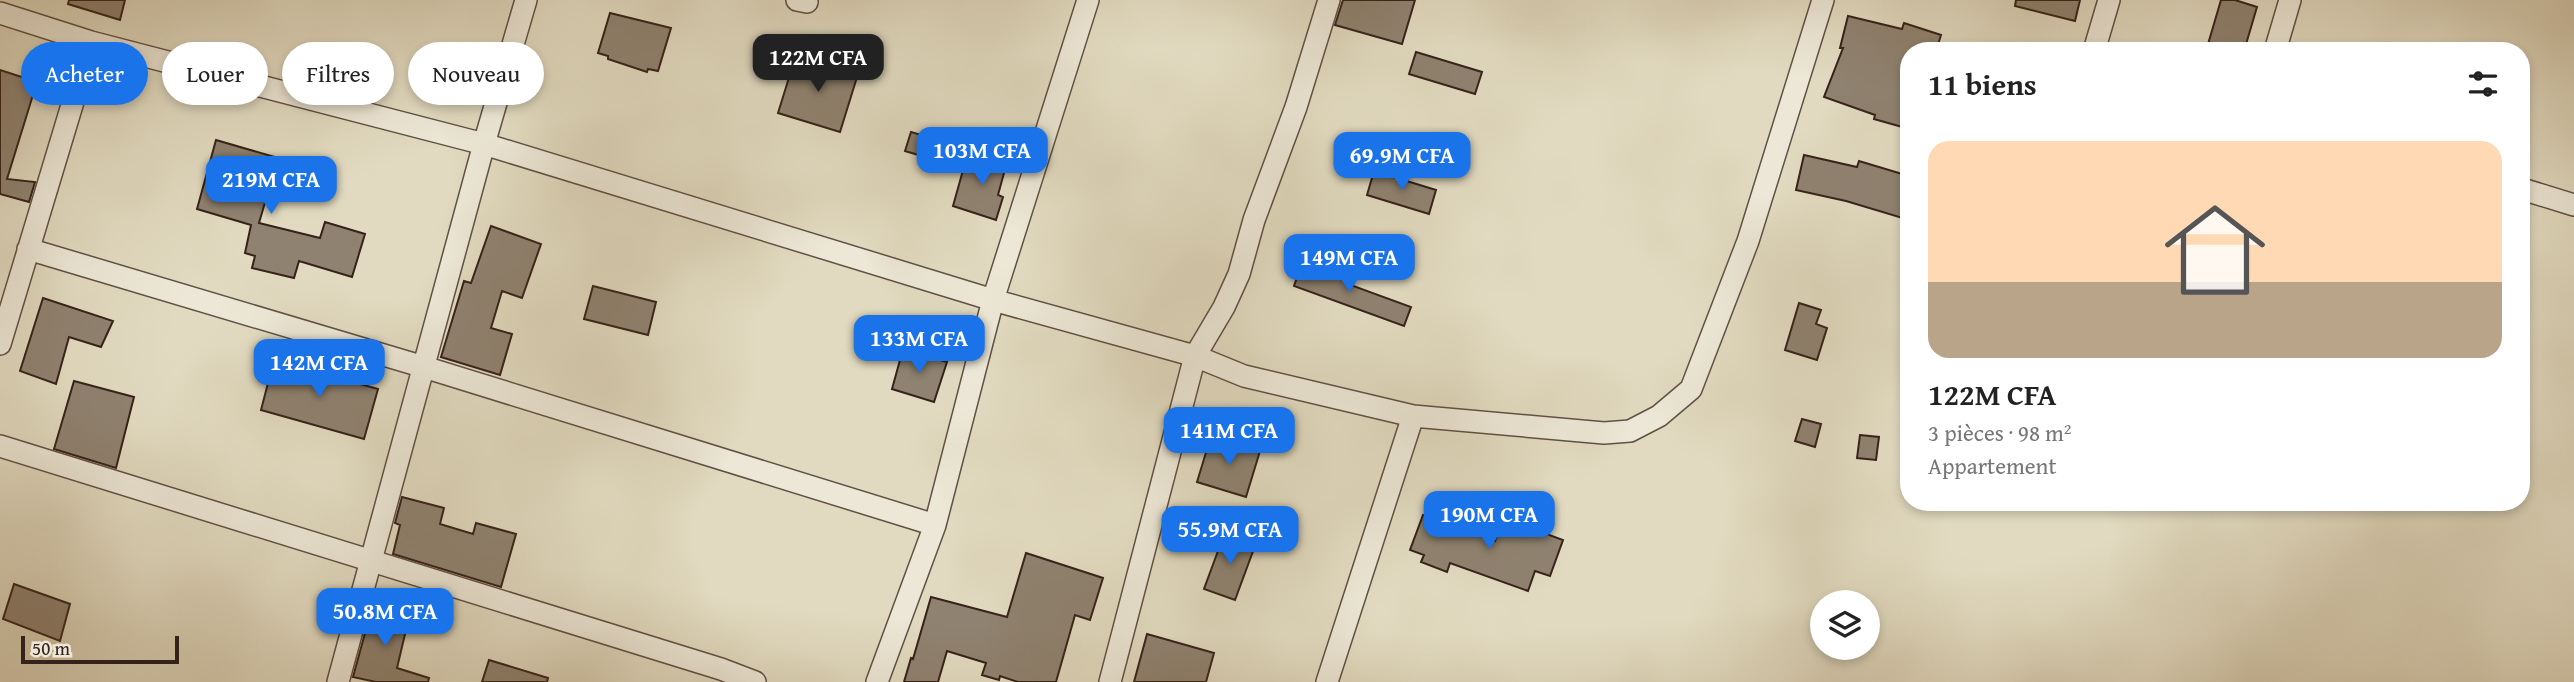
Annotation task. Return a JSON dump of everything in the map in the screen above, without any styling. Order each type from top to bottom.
[{"type":"street","points":[[338,682],[526,0]]},
{"type":"street","points":[[877,682],[935,525],[993,300],[1088,0]]},
{"type":"street","points":[[1111,682],[1195,356],[1224,307],[1239,274],[1254,220],[1296,107],[1329,0]]},
{"type":"street","points":[[148,57],[484,145],[993,300],[1195,356],[1244,376],[1413,416],[1604,433],[1630,431],[1660,416],[1691,389],[1748,241],[1823,0]]},
{"type":"street","points":[[2097,42],[2109,0]]},
{"type":"street","points":[[2277,42],[2290,0]]},
{"type":"street","points":[[0,13],[91,42]]},
{"type":"street","points":[[0,344],[72,105]]},
{"type":"street","points":[[2530,191],[2574,205]]},
{"type":"street","points":[[28,249],[424,367],[935,525]]},
{"type":"street","points":[[1327,682],[1413,416]]},
{"type":"street","points":[[0,446],[721,669],[755,682]]},
{"type":"building","points":[[69,0],[125,0],[120,20],[68,4]]},
{"type":"building","points":[[1343,0],[1415,0],[1402,44],[1335,25]]},
{"type":"building","points":[[2016,0],[2080,0],[2075,21],[2015,6]]},
{"type":"building","points":[[2221,0],[2235,0],[2257,7],[2247,42],[2209,42]]},
{"type":"building","points":[[610,13],[671,28],[658,71],[648,69],[647,72],[598,53]]},
{"type":"building","points":[[1848,16],[1902,29],[1904,23],[1941,35],[1939,42],[1900,42],[1900,126],[1874,119],[1875,115],[1824,97],[1843,48],[1840,48]]},
{"type":"building","points":[[1416,52],[1482,72],[1475,94],[1409,74]]},
{"type":"building","points":[[796,55],[858,74],[840,132],[778,113]]},
{"type":"building","points":[[0,70],[21,77],[21,105],[30,105],[7,179],[35,182],[29,202],[0,194]]},
{"type":"building","points":[[911,132],[948,143],[942,162],[905,151]]},
{"type":"building","points":[[216,140],[278,158],[259,223],[320,238],[325,222],[365,234],[352,277],[299,261],[294,278],[252,268],[255,256],[245,253],[251,225],[197,209]]},
{"type":"building","points":[[981,154],[1007,162],[998,195],[1003,197],[996,220],[953,206],[965,163],[977,167]]},
{"type":"building","points":[[1804,155],[1857,167],[1859,161],[1900,173],[1900,217],[1846,201],[1796,190]]},
{"type":"building","points":[[1374,171],[1436,190],[1429,214],[1367,195]]},
{"type":"building","points":[[491,226],[541,244],[522,298],[502,291],[491,328],[512,334],[500,375],[441,357],[464,281],[471,283]]},
{"type":"building","points":[[1303,261],[1347,277],[1345,283],[1411,307],[1404,326],[1294,286]]},
{"type":"building","points":[[593,286],[656,302],[648,335],[584,319]]},
{"type":"building","points":[[43,298],[113,321],[101,347],[69,337],[56,384],[20,371]]},
{"type":"building","points":[[1799,303],[1821,310],[1816,324],[1827,328],[1817,360],[1785,350]]},
{"type":"building","points":[[903,349],[947,362],[934,402],[892,389]]},
{"type":"building","points":[[274,360],[378,389],[364,439],[261,410]]},
{"type":"building","points":[[74,381],[134,397],[116,468],[54,449]]},
{"type":"building","points":[[1802,419],[1821,424],[1815,447],[1795,441]]},
{"type":"building","points":[[1860,435],[1879,437],[1876,460],[1857,458]]},
{"type":"building","points":[[1211,436],[1260,451],[1246,497],[1197,482]]},
{"type":"building","points":[[402,497],[444,508],[440,524],[473,534],[476,523],[516,534],[501,587],[393,554],[400,525],[395,523]]},
{"type":"building","points":[[1423,515],[1495,541],[1504,518],[1563,540],[1550,576],[1535,571],[1528,591],[1450,563],[1447,572],[1421,562],[1424,555],[1410,550]]},
{"type":"building","points":[[1225,532],[1256,543],[1235,600],[1204,589]]},
{"type":"building","points":[[1026,553],[1103,578],[1090,620],[1075,615],[1056,682],[1018,682],[1000,676],[999,680],[982,675],[986,663],[947,651],[938,682],[904,682],[931,597],[1007,617]]},
{"type":"building","points":[[14,584],[70,604],[60,641],[3,619]]},
{"type":"building","points":[[373,604],[410,613],[397,668],[429,678],[428,682],[376,682],[353,677]]},
{"type":"building","points":[[1147,634],[1214,653],[1206,682],[1134,682]]},
{"type":"building","points":[[489,660],[548,678],[547,682],[482,682]]}]
